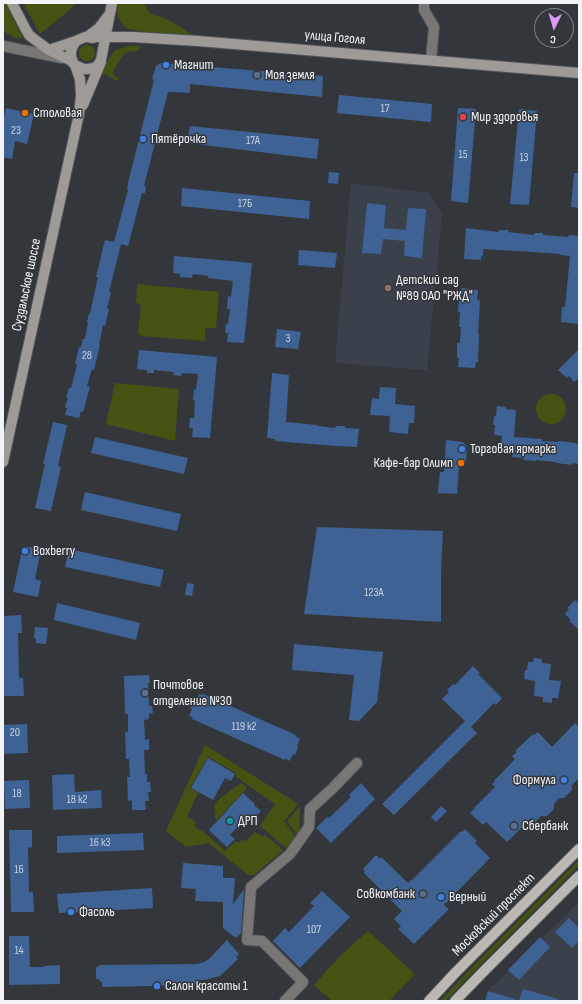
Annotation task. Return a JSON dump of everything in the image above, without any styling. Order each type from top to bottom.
[{"type":"main road","points":[[12,3],[29,34],[37,42],[84,69],[94,68],[98,65],[108,46],[126,38],[133,37]]},
{"type":"main road","name":"Суздальское шоссе","points":[[79,114],[102,56],[112,3]]},
{"type":"main road","points":[[109,15],[111,24],[117,30],[125,35],[133,37]]},
{"type":"main road","name":"Суздальское шоссе","points":[[87,37],[99,28],[109,15]]},
{"type":"main road","name":"улица Гоголя","points":[[87,37],[133,37],[198,41],[579,73]]},
{"type":"main road","points":[[73,62],[71,51],[76,42],[81,38],[93,38],[100,43],[102,56]]},
{"type":"main road","points":[[49,50],[76,42]]},
{"type":"main road","name":"Суздальское шоссе","points":[[3,462],[79,114],[81,87],[80,79],[73,62]]},
{"type":"main road","name":"Московский проспект","points":[[430,1001],[456,972],[579,849]]},
{"type":"main road","points":[[455,1001],[579,876]]},
{"type":"street","points":[[424,3],[424,10],[434,27],[431,60]]},
{"type":"street","points":[[3,46],[73,62]]},
{"type":"street","points":[[34,53],[49,50]]},
{"type":"street","points":[[285,1001],[303,982],[262,940],[247,940],[252,887],[290,854],[309,827],[310,809],[357,763]]},
{"type":"shaded area","name":"Детский сад №89 ОАО \"РЖД\"","points":[[351,183],[429,193],[442,214],[427,370],[335,363]]},
{"type":"shaded area","points":[[579,902],[579,1001],[485,1001],[488,991]]},
{"type":"green space","points":[[3,3],[5,3],[23,38],[15,38],[6,33],[3,28]]},
{"type":"green space","points":[[23,3],[76,3],[40,34]]},
{"type":"green space","points":[[118,3],[139,3],[145,5],[149,13],[164,18],[192,35],[129,29],[124,26],[118,17]]},
{"type":"green space","points":[[87,45],[93,47],[95,53],[93,59],[87,61],[81,59],[79,53],[81,47]]},
{"type":"green space","points":[[129,46],[141,46],[138,51],[124,54],[113,71],[113,75],[119,78],[116,81],[111,77],[108,77],[106,74],[101,75],[112,54],[116,50]]},
{"type":"green space","points":[[137,284],[219,292],[216,328],[205,328],[205,341],[141,336],[138,333],[141,304],[136,303]]},
{"type":"green space","points":[[115,383],[179,389],[175,441],[106,424]]},
{"type":"green space","points":[[551,394],[561,399],[566,409],[561,419],[551,424],[541,419],[536,409],[541,399]]},
{"type":"green space","points":[[205,745],[298,804],[284,821],[297,839],[286,848],[260,826],[275,804],[235,776],[236,773],[208,757],[190,788],[198,793],[187,817],[196,822],[195,827],[205,833],[225,851],[236,841],[239,843],[243,839],[246,841],[255,832],[263,837],[265,835],[283,850],[254,875],[248,875],[209,843],[186,847],[166,831]]},
{"type":"green space","points":[[241,783],[247,788],[216,821],[214,807],[217,801]]},
{"type":"green space","points":[[300,806],[299,837],[287,821]]},
{"type":"green space","points":[[579,860],[579,865],[445,1001],[440,1001],[477,962]]},
{"type":"green space","points":[[368,931],[415,974],[389,1001],[332,1001],[314,985],[340,956]]},
{"type":"building","points":[[161,63],[323,76],[322,97],[190,84],[190,93],[168,92],[144,186],[146,186],[145,193],[142,193],[128,246],[121,244],[109,292],[111,293],[107,308],[109,309],[105,326],[103,325],[94,370],[92,369],[87,386],[90,387],[83,412],[81,411],[79,418],[65,415],[67,408],[65,407],[68,398],[66,398],[69,388],[71,388],[77,365],[75,364],[79,347],[81,347],[83,339],[85,339],[87,322],[98,277],[96,277],[105,240],[114,242],[154,80],[152,79],[156,66]]},
{"type":"building","points":[[339,95],[432,104],[431,122],[337,113]]},
{"type":"building","points":[[6,108],[34,114],[27,144],[15,141],[12,159],[3,157],[3,121]]},
{"type":"building","points":[[458,108],[476,109],[468,203],[451,201]]},
{"type":"building","points":[[519,109],[537,111],[529,205],[510,204]]},
{"type":"building","points":[[190,126],[319,139],[317,159],[187,143]]},
{"type":"building","points":[[329,172],[339,173],[338,184],[328,183]]},
{"type":"building","points":[[574,173],[579,173],[579,208],[571,207]]},
{"type":"building","points":[[182,188],[310,201],[309,219],[181,206]]},
{"type":"building","points":[[367,203],[386,205],[384,228],[406,230],[408,208],[426,209],[422,258],[404,256],[405,241],[383,239],[381,254],[362,253]]},
{"type":"building","points":[[466,228],[499,232],[499,230],[509,230],[508,232],[534,235],[534,233],[543,233],[543,235],[568,237],[569,235],[578,236],[579,324],[561,322],[562,307],[565,307],[570,256],[483,249],[483,257],[481,256],[481,260],[464,259]]},
{"type":"building","points":[[299,250],[337,253],[335,268],[298,265]]},
{"type":"building","points":[[174,256],[252,263],[244,343],[227,342],[228,333],[225,333],[230,309],[227,309],[228,296],[231,297],[233,281],[208,278],[208,276],[193,274],[192,278],[180,277],[180,274],[173,273]]},
{"type":"building","points":[[462,288],[478,290],[477,300],[480,300],[478,362],[476,362],[475,368],[458,367],[459,358],[457,358],[457,343],[460,343],[461,327],[459,327],[460,312],[458,312]]},
{"type":"building","points":[[277,329],[301,332],[298,349],[275,347]]},
{"type":"building","points":[[579,349],[579,378],[574,382],[569,376],[567,378],[558,370]]},
{"type":"building","points":[[139,350],[217,357],[210,438],[192,437],[193,428],[189,428],[190,418],[194,418],[194,389],[196,390],[198,374],[182,373],[181,376],[173,375],[174,372],[154,370],[154,373],[147,373],[147,370],[137,369]]},
{"type":"building","points":[[272,373],[289,375],[286,422],[335,428],[336,426],[345,426],[345,428],[359,429],[357,447],[275,441],[275,439],[267,438]]},
{"type":"building","points":[[380,387],[396,388],[395,404],[415,406],[414,423],[409,423],[408,434],[389,432],[390,416],[370,415],[372,398],[379,399]]},
{"type":"building","points":[[497,406],[516,410],[514,437],[579,444],[579,464],[572,463],[572,465],[556,462],[523,460],[524,458],[512,457],[513,448],[501,446],[502,436],[494,435],[495,425],[493,425]]},
{"type":"building","points":[[53,422],[67,425],[58,466],[61,467],[51,511],[35,508]]},
{"type":"building","points":[[95,437],[188,458],[184,474],[91,453]]},
{"type":"building","points":[[446,440],[463,442],[467,447],[466,463],[459,465],[457,494],[438,493],[440,472],[444,472]]},
{"type":"building","points":[[85,492],[181,514],[177,531],[81,510]]},
{"type":"building","points":[[317,527],[443,531],[441,622],[304,614]]},
{"type":"building","points":[[23,546],[41,549],[35,579],[41,581],[38,597],[13,592]]},
{"type":"building","points":[[69,549],[164,570],[160,587],[65,567]]},
{"type":"building","points":[[187,583],[194,584],[192,596],[185,595]]},
{"type":"building","points":[[575,600],[579,604],[579,630],[569,621],[571,620],[565,614],[569,609],[567,608]]},
{"type":"building","points":[[57,603],[140,623],[136,640],[54,620]]},
{"type":"building","points":[[21,615],[22,633],[18,633],[19,678],[23,678],[24,696],[3,696],[3,616]]},
{"type":"building","points":[[35,627],[48,628],[46,644],[36,643],[36,639],[34,638]]},
{"type":"building","points":[[294,644],[383,652],[377,702],[359,721],[349,720],[354,675],[292,670]]},
{"type":"building","points":[[534,658],[542,659],[542,663],[551,664],[549,680],[561,681],[558,698],[552,698],[552,703],[543,702],[543,697],[534,696],[535,681],[524,679],[528,662],[533,662]]},
{"type":"building","points":[[473,666],[480,673],[478,674],[502,698],[496,705],[494,703],[471,727],[477,733],[394,815],[382,804],[465,721],[442,699],[449,692],[447,690],[453,684],[455,685]]},
{"type":"building","points":[[149,675],[149,706],[152,706],[153,713],[149,714],[149,719],[144,720],[145,740],[149,739],[149,750],[144,750],[145,774],[147,774],[147,782],[150,782],[151,792],[148,792],[149,801],[145,801],[146,810],[132,810],[132,800],[128,801],[127,777],[130,777],[129,759],[126,759],[125,732],[128,732],[128,714],[125,714],[124,676]]},
{"type":"building","points":[[199,694],[203,694],[296,735],[295,736],[300,739],[295,755],[293,754],[290,761],[285,758],[285,760],[192,719],[192,717],[189,716],[192,709],[190,708],[194,699],[196,700]]},
{"type":"building","points":[[575,723],[579,727],[579,780],[572,785],[572,790],[564,798],[559,798],[554,804],[554,809],[547,816],[541,816],[535,822],[531,818],[507,842],[486,822],[483,825],[470,813],[495,787],[492,784],[515,759],[512,756],[517,752],[515,751],[533,734],[534,735],[538,732],[552,747]]},
{"type":"building","points":[[27,724],[28,753],[3,754],[3,725]]},
{"type":"building","points":[[208,758],[235,774],[231,781],[225,778],[213,800],[191,788]]},
{"type":"building","points":[[74,774],[75,792],[101,790],[102,808],[53,810],[52,775]]},
{"type":"building","points":[[29,780],[30,808],[5,809],[4,781]]},
{"type":"building","points":[[361,783],[375,799],[331,843],[316,828],[351,797],[349,795]]},
{"type":"building","name":"ДРП","points":[[243,793],[261,811],[254,818],[250,814],[240,824],[230,835],[235,839],[227,847],[209,830]]},
{"type":"building","points":[[441,806],[447,811],[436,822],[431,817]]},
{"type":"building","points":[[465,829],[477,841],[475,843],[490,858],[444,905],[449,909],[414,944],[398,929],[401,926],[394,919],[402,911],[364,873],[365,871],[363,869],[376,855],[380,859],[381,857],[408,883],[461,831],[462,832]]},
{"type":"building","points":[[9,830],[32,830],[32,847],[28,848],[29,892],[33,892],[34,912],[11,912]]},
{"type":"building","points":[[143,833],[144,850],[57,853],[57,836]]},
{"type":"building","points":[[183,863],[223,866],[223,878],[235,878],[233,904],[244,889],[241,933],[236,938],[223,928],[223,902],[195,901],[196,889],[181,888]]},
{"type":"building","points":[[152,888],[153,908],[59,913],[57,894]]},
{"type":"building","points":[[322,891],[350,917],[300,968],[273,941],[285,928],[289,932],[314,906],[310,903]]},
{"type":"building","points":[[569,918],[579,928],[579,941],[572,948],[555,932]]},
{"type":"building","points":[[9,936],[29,936],[30,967],[60,965],[60,984],[9,985]]},
{"type":"building","points":[[540,937],[550,947],[519,980],[508,970]]},
{"type":"building","points":[[227,940],[239,954],[236,957],[238,959],[220,976],[197,980],[197,985],[102,987],[102,982],[99,981],[99,979],[96,979],[96,967],[99,967],[99,965],[197,964],[204,962],[209,959]]},
{"type":"building","points":[[523,989],[558,999],[557,1001],[519,1001]]},
{"type":"building","points":[[488,991],[515,999],[515,1001],[485,1001]]},
{"type":"place","name":"Магнит","points":[[166,65]]},
{"type":"place","name":"Моя земля","points":[[257,75]]},
{"type":"place","name":"Столовая","points":[[25,113]]},
{"type":"place","name":"Мир здоровья","points":[[463,117]]},
{"type":"place","name":"Пятёрочка","points":[[143,139]]},
{"type":"place","name":"Детский сад №89 ОАО \"РЖД\"","points":[[388,288]]},
{"type":"place","name":"Торговая ярмарка","points":[[462,449]]},
{"type":"place","name":"Кафе-бар Олимп","points":[[461,463]]},
{"type":"place","name":"Boxberry","points":[[25,551]]},
{"type":"place","name":"Почтовое отделение №30","points":[[145,693]]},
{"type":"place","name":"Формула","points":[[564,780]]},
{"type":"place","name":"ДРП","points":[[230,821]]},
{"type":"place","name":"Сбербанк","points":[[514,826]]},
{"type":"place","name":"Совкомбанк","points":[[423,894]]},
{"type":"place","name":"Верный","points":[[441,897]]},
{"type":"place","name":"Фасоль","points":[[71,912]]},
{"type":"place","name":"Салон красоты 1","points":[[157,986]]}]
